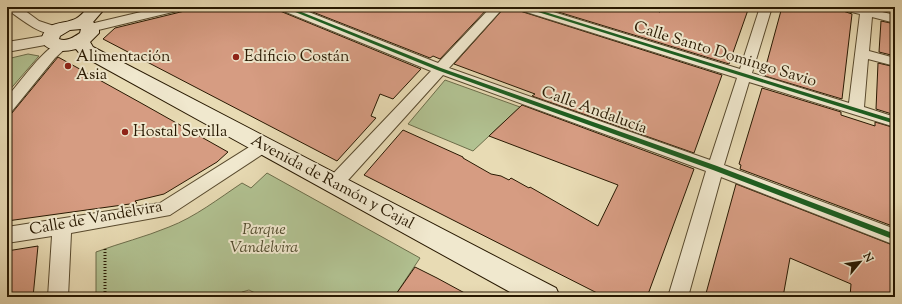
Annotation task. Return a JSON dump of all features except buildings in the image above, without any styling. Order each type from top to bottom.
[{"type":"main road","points":[[70,35],[98,7]]},
{"type":"main road","name":"Avenida de Ramón y Cajal","points":[[70,35],[87,51],[542,296]]},
{"type":"street","points":[[12,7],[35,24],[70,35]]},
{"type":"street","points":[[7,48],[70,35],[177,7]]},
{"type":"street","name":"Calle Andalucía","points":[[285,7],[439,69],[716,168],[895,237]]},
{"type":"street","points":[[334,184],[498,7]]},
{"type":"street","name":"Calle Santo Domingo Savio","points":[[524,7],[895,122]]},
{"type":"street","points":[[678,297],[744,75],[766,7]]},
{"type":"street","points":[[847,7],[895,19]]},
{"type":"street","points":[[856,110],[866,12]]},
{"type":"street","points":[[7,107],[50,55],[70,35]]},
{"type":"street","points":[[862,53],[895,62]]},
{"type":"street","name":"Calle de Vandelvira","points":[[7,235],[164,210],[263,146]]},
{"type":"street","points":[[58,297],[62,227]]},
{"type":"path","points":[[105,249],[105,297]]},
{"type":"green space","points":[[28,54],[39,56],[7,93],[7,59]]},
{"type":"green space","points":[[445,80],[520,107],[473,151],[408,124]]},
{"type":"green space","name":"Parque Vandelvira","points":[[267,173],[420,258],[394,297],[256,297],[255,293],[249,290],[242,292],[236,297],[96,297],[96,252],[179,223],[242,183],[251,188]]},
{"type":"cycle path","points":[[285,7],[439,69],[715,168],[895,237]]},
{"type":"cycle path","points":[[524,7],[895,122]]},
{"type":"place","name":"Edificio Costán","points":[[236,57]]},
{"type":"place","name":"Alimentación Asia","points":[[68,66]]},
{"type":"place","name":"Hostal Sevilla","points":[[125,132]]}]
